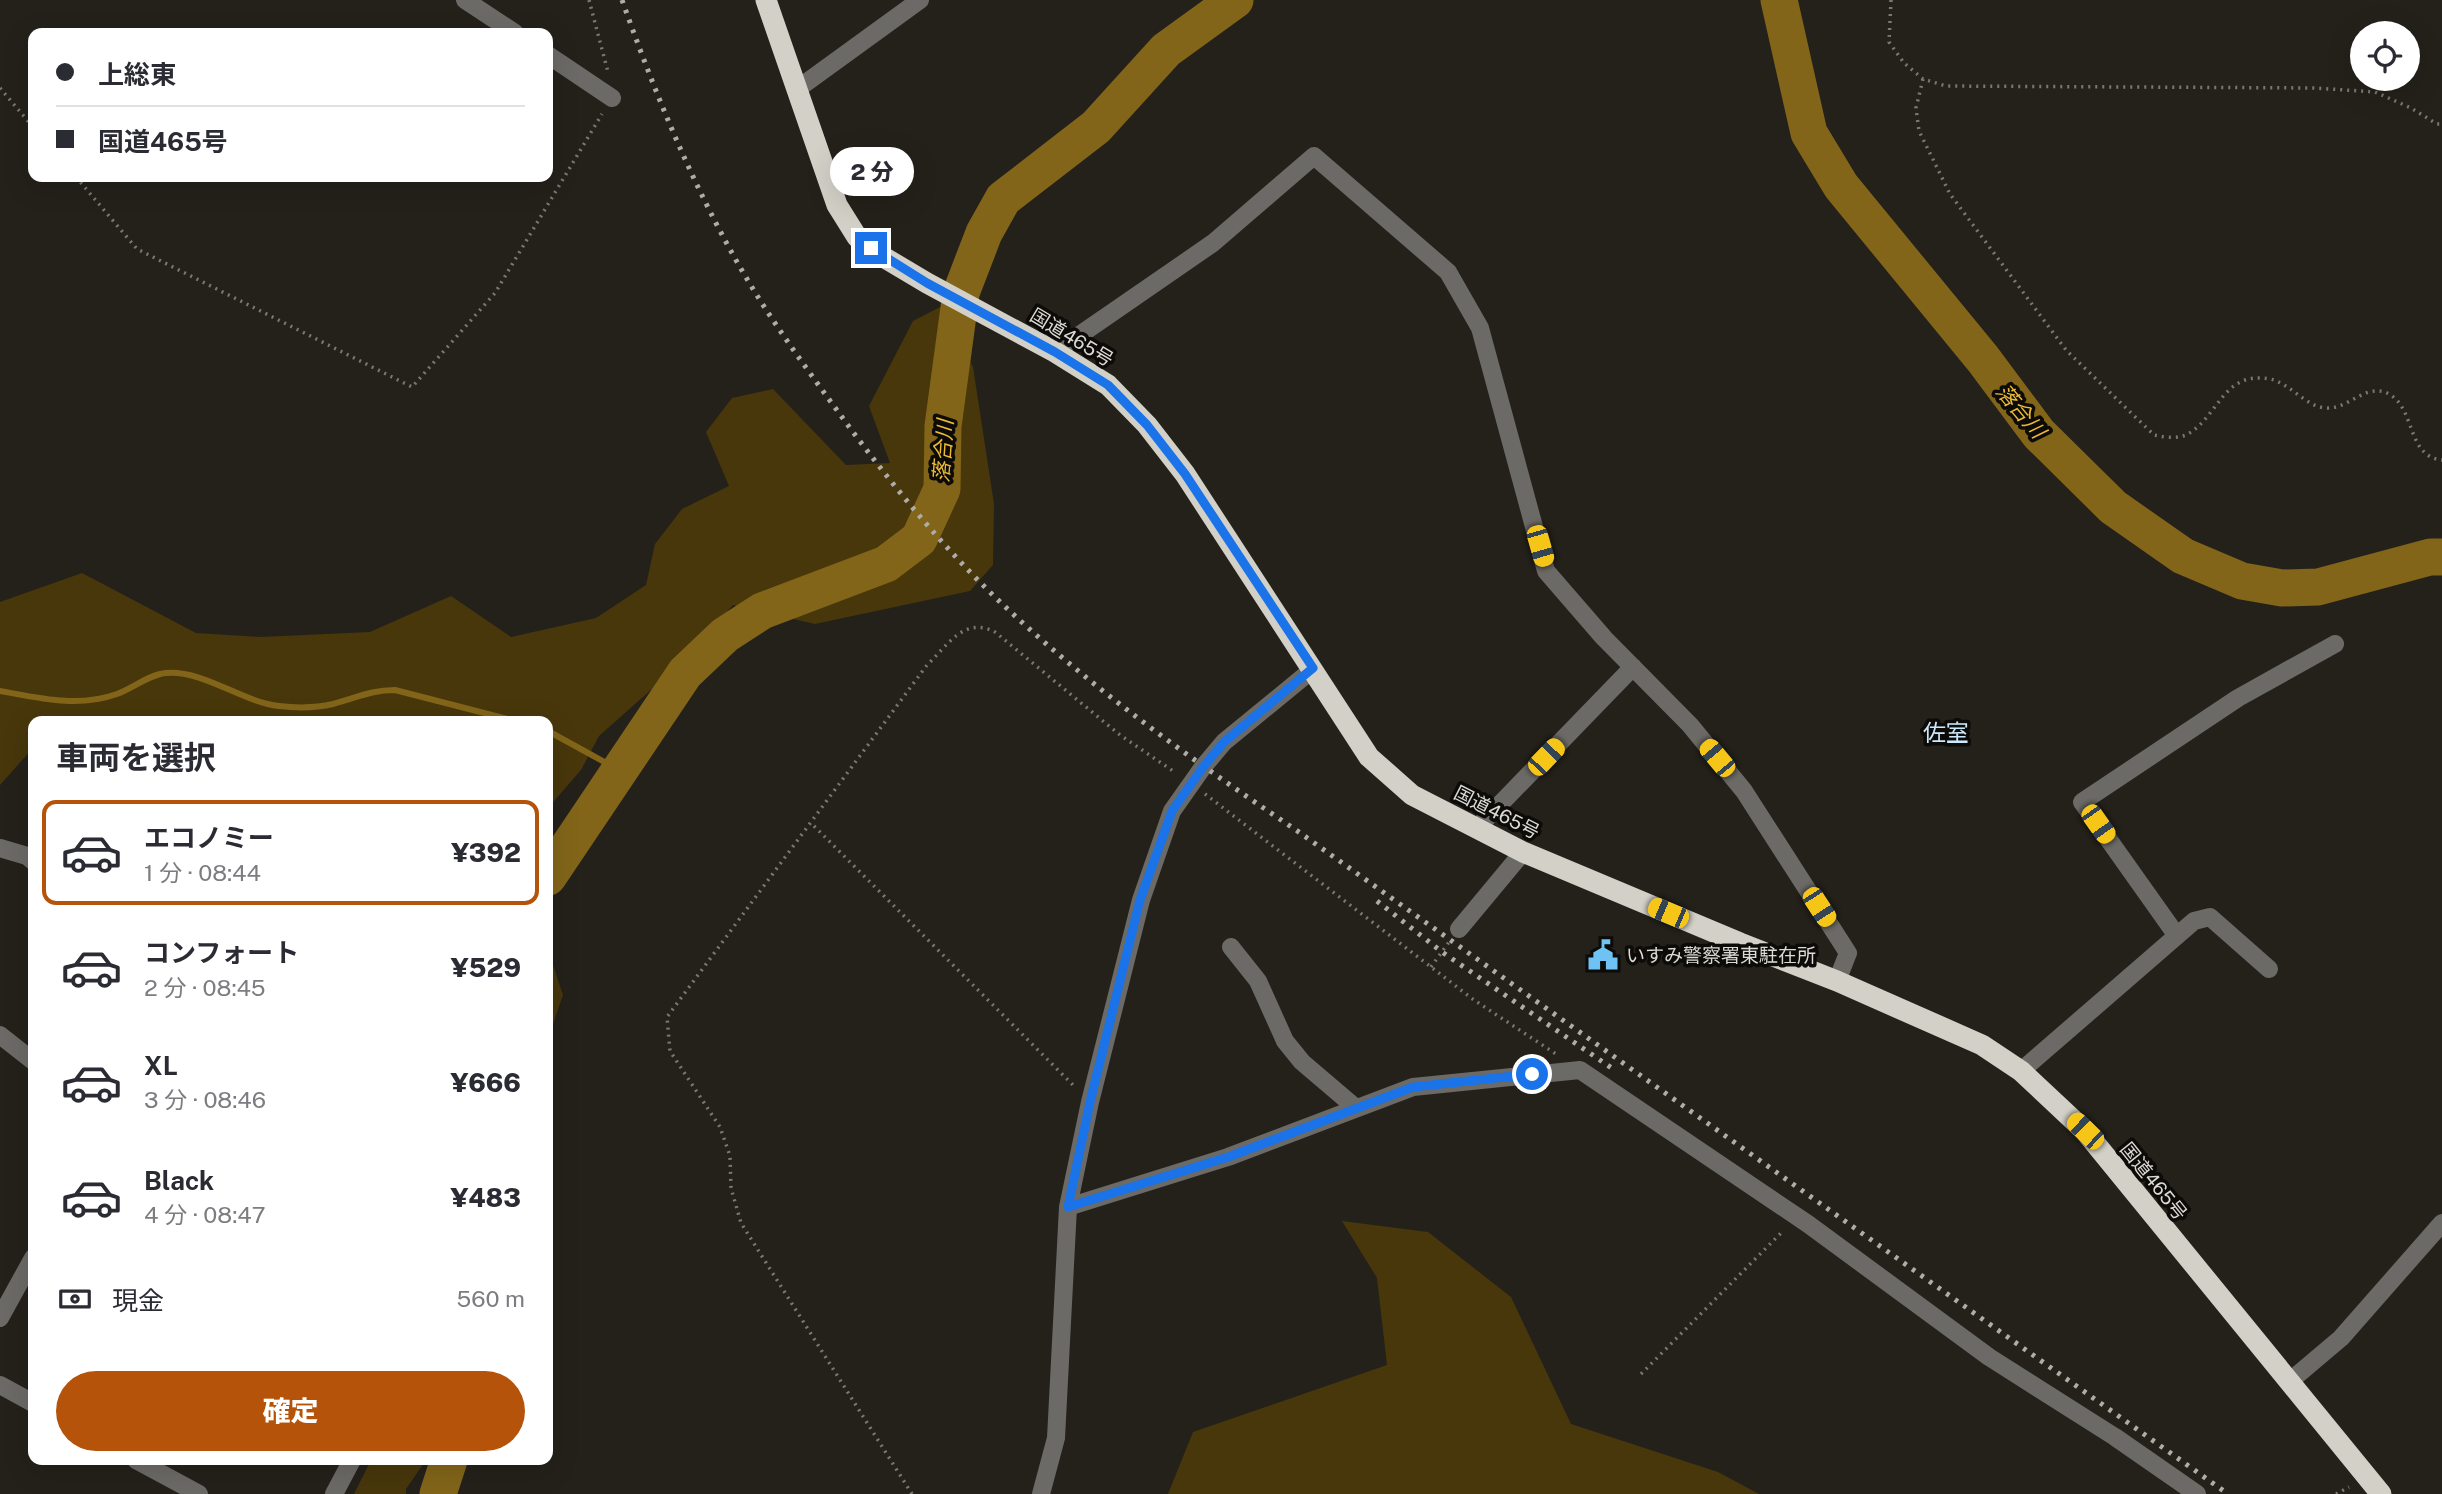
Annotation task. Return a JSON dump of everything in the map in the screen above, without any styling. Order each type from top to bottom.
[{"type":"highway","name":"国道465号","points":[[766,0],[837,205],[857,237],[885,258],[927,283],[1055,352],[1108,385],[1147,425],[1185,474],[1369,757],[1412,795],[1523,852],[1837,981],[1982,1045],[2021,1071],[2085,1131],[2381,1494]]},
{"type":"street","points":[[465,0],[507,28]]},
{"type":"street","points":[[796,90],[920,0]]},
{"type":"street","points":[[553,58],[612,98]]},
{"type":"street","points":[[1055,352],[1213,243],[1314,156],[1448,272],[1480,328],[1546,570],[1604,638],[1690,725],[1744,791],[1848,953],[1837,981]]},
{"type":"street","points":[[2177,936],[2082,802],[2238,698],[2335,644]]},
{"type":"street","points":[[1477,828],[1633,667]]},
{"type":"street","points":[[1041,1494],[1056,1438],[1068,1207],[1090,1102],[1140,900],[1172,811],[1191,783],[1224,742],[1313,668]]},
{"type":"street","points":[[0,848],[28,857]]},
{"type":"street","points":[[1459,929],[1523,852]]},
{"type":"street","points":[[2021,1071],[2194,921],[2210,918],[2269,969]]},
{"type":"street","points":[[1231,947],[1258,981],[1285,1041],[1302,1062],[1356,1108]]},
{"type":"street","points":[[0,1035],[28,1057]]},
{"type":"street","points":[[1068,1207],[1228,1157],[1413,1087],[1580,1070],[1797,1217],[1989,1357],[2115,1437],[2197,1494]]},
{"type":"street","points":[[2289,1382],[2341,1338],[2442,1223]]},
{"type":"street","points":[[0,1318],[28,1267]]},
{"type":"street","points":[[0,1385],[28,1400]]},
{"type":"street","points":[[145,1465],[199,1494]]},
{"type":"street","points":[[334,1494],[349,1465]]},
{"type":"path","points":[[80,182],[137,249],[412,387],[495,293],[614,94],[589,0]]},
{"type":"path","points":[[1891,0],[1889,42],[1904,63],[1923,79],[1946,86],[2315,88],[2375,92],[2411,108],[2437,124],[2442,124]]},
{"type":"path","points":[[1923,79],[1916,108],[1919,131],[1951,194],[2066,350],[2154,435],[2168,438],[2184,436],[2200,425],[2227,390],[2239,382],[2273,380],[2326,408],[2338,406],[2365,393],[2378,391],[2390,394],[2399,402],[2420,448],[2434,459],[2442,460]]},
{"type":"path","points":[[0,88],[28,121]]},
{"type":"path","points":[[912,1494],[741,1223],[732,1188],[730,1156],[720,1127],[670,1051],[667,1017],[927,665],[964,628],[983,626],[995,632],[1120,735],[1191,783],[1474,1000],[1580,1070]]},
{"type":"path","points":[[814,826],[1090,1102]]},
{"type":"path","points":[[1431,967],[1459,929]]},
{"type":"path","points":[[1437,958],[1442,962]]},
{"type":"path","points":[[1641,1374],[1797,1217]]},
{"type":"shaded area","points":[[942,306],[973,367],[994,504],[993,565],[970,591],[815,624],[733,605],[687,658],[599,736],[581,770],[553,802],[553,716],[28,716],[28,754],[0,785],[0,602],[82,573],[196,633],[260,637],[370,632],[451,596],[511,637],[596,618],[646,585],[655,544],[682,509],[729,486],[706,432],[732,398],[773,389],[846,465],[890,463],[869,406],[913,321]]},
{"type":"shaded area","points":[[553,965],[563,995],[553,1024]]},
{"type":"shaded area","points":[[1342,1221],[1428,1232],[1511,1297],[1571,1424],[1718,1472],[1759,1494],[1168,1494],[1193,1432],[1387,1365],[1377,1278]]},
{"type":"shaded area","points":[[368,1465],[423,1465],[406,1489],[406,1494],[354,1494]]},
{"type":"waterway","name":"落合川","points":[[553,870],[685,673],[725,635],[762,611],[886,564],[919,539],[942,489],[943,426],[961,293],[984,233],[1003,199],[1096,127],[1166,50],[1235,0]]},
{"type":"waterway","name":"落合川","points":[[1779,0],[1809,133],[1841,186],[1983,359],[2039,434],[2113,507],[2183,556],[2242,581],[2282,588],[2318,587],[2430,557],[2442,557]]},
{"type":"waterway","points":[[0,691],[58,700],[88,700],[117,694],[160,674],[180,673],[209,681],[251,699],[279,706],[320,706],[395,690],[496,716]]},
{"type":"waterway","points":[[553,734],[619,770]]},
{"type":"waterway","name":"落合川","points":[[438,1494],[447,1465]]},
{"type":"railway","points":[[622,0],[680,148],[714,220],[753,289],[799,358],[882,470],[937,537],[997,599],[1104,692],[1218,777],[2228,1494]]},
{"type":"railway","points":[[1377,901],[1442,952],[1616,1071]]},
{"type":"place","name":"いすみ警察署東駐在所","points":[[1603,955]]},
{"type":"district","name":"佐室","points":[[1946,732]]},
{"type":"route","points":[[871,248],[927,283],[1055,352],[1108,385],[1147,425],[1185,474],[1313,668],[1224,742],[1172,811],[1140,900],[1090,1102],[1068,1207],[1228,1157],[1413,1087],[1532,1074]]}]
